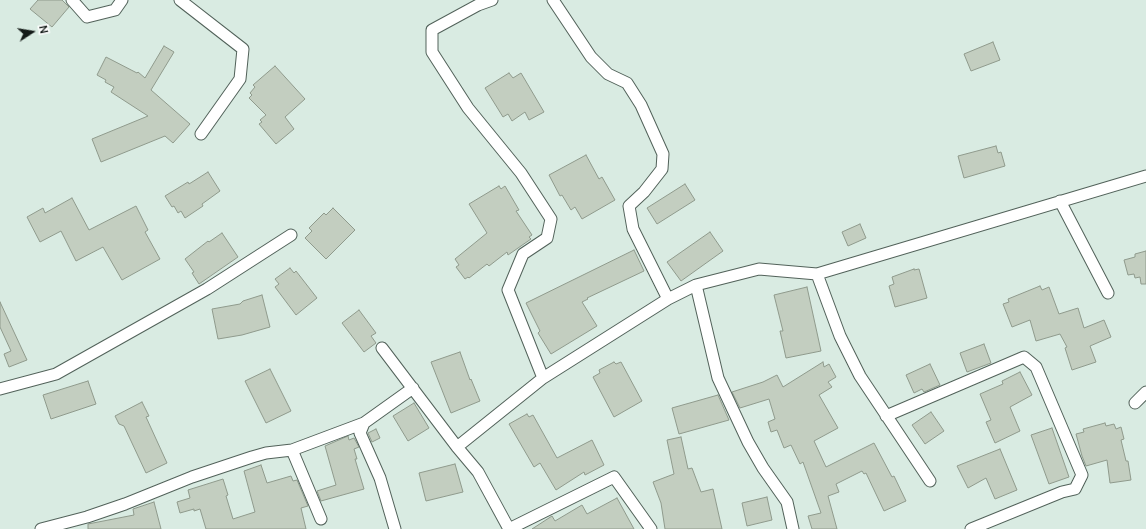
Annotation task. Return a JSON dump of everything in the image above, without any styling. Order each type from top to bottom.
[{"type":"street","points":[[72,0],[87,17],[115,10],[122,0]]},
{"type":"street","points":[[180,0],[180,2],[243,49],[240,79],[200,134]]},
{"type":"street","points":[[492,0],[478,5],[432,30],[432,52],[468,108],[521,173],[551,219],[547,238],[523,254],[508,290],[543,378]]},
{"type":"street","points":[[553,0],[591,57],[608,74],[627,83],[641,104],[663,154],[662,169],[644,192],[629,206],[634,229],[668,299]]},
{"type":"street","points":[[457,447],[543,378],[668,299],[696,285],[759,269],[817,274],[1146,176]]},
{"type":"street","points":[[1060,202],[1108,293]]},
{"type":"street","points":[[0,390],[56,374],[207,289],[291,235]]},
{"type":"street","points":[[817,274],[840,336],[860,376],[930,481]]},
{"type":"street","points":[[696,285],[718,378],[748,442],[787,502],[793,529]]},
{"type":"street","points":[[382,348],[457,447],[478,472],[509,529],[614,477],[651,529]]},
{"type":"street","points":[[886,416],[1024,357],[1036,368],[1082,475],[1075,490],[1062,492],[971,529]]},
{"type":"street","points":[[42,529],[87,517],[125,504],[192,477],[252,457],[266,453],[292,450],[364,423],[413,388]]},
{"type":"street","points":[[1135,403],[1146,392]]},
{"type":"street","points":[[364,423],[360,433],[380,478],[395,529]]},
{"type":"street","points":[[292,450],[321,519]]},
{"type":"building","points":[[38,0],[62,0],[69,7],[52,27],[30,9]]},
{"type":"building","points":[[993,42],[1000,60],[971,71],[964,54]]},
{"type":"building","points":[[164,46],[174,52],[151,90],[190,124],[173,143],[165,136],[101,162],[92,139],[148,116],[111,92],[114,87],[97,75],[106,57],[137,73],[138,72],[145,78]]},
{"type":"building","points":[[275,66],[305,99],[285,117],[294,129],[276,144],[259,124],[262,122],[260,120],[266,115],[249,98],[252,95],[250,93],[255,87],[253,85]]},
{"type":"building","points":[[509,73],[513,78],[521,73],[544,112],[529,120],[525,112],[512,121],[508,114],[503,117],[485,88]]},
{"type":"building","points":[[996,146],[998,153],[1001,152],[1005,166],[964,178],[958,156]]},
{"type":"building","points":[[586,155],[599,179],[602,177],[615,200],[582,219],[575,207],[571,210],[562,195],[560,196],[549,175]]},
{"type":"building","points":[[208,172],[220,191],[202,204],[203,206],[185,218],[181,211],[178,213],[174,206],[172,207],[165,196],[188,182],[189,184]]},
{"type":"building","points":[[685,184],[695,200],[657,224],[647,208]]},
{"type":"building","points":[[499,186],[501,189],[505,186],[519,210],[516,211],[532,235],[529,237],[531,239],[508,255],[507,252],[489,266],[487,264],[469,278],[468,277],[465,279],[456,267],[459,265],[455,259],[487,233],[469,204]]},
{"type":"building","points":[[72,198],[89,230],[136,206],[148,230],[145,232],[160,259],[122,280],[103,247],[76,261],[61,231],[40,242],[27,217],[43,208],[45,213]]},
{"type":"building","points":[[333,208],[355,230],[326,259],[305,238],[312,231],[309,228],[324,213],[326,215]]},
{"type":"building","points":[[860,224],[866,238],[848,246],[842,232]]},
{"type":"building","points":[[710,232],[723,251],[681,281],[667,262]]},
{"type":"building","points":[[222,233],[238,257],[199,284],[192,273],[194,272],[185,259],[208,241],[209,242]]},
{"type":"building","points":[[634,250],[644,271],[587,298],[588,299],[582,302],[597,326],[551,354],[538,333],[540,331],[526,303]]},
{"type":"building","points":[[1146,251],[1146,284],[1141,284],[1140,277],[1135,278],[1134,274],[1128,275],[1124,260],[1135,257],[1135,254]]},
{"type":"building","points":[[290,268],[294,273],[296,271],[317,298],[296,315],[275,287],[279,284],[275,279]]},
{"type":"building","points":[[914,269],[919,269],[927,298],[895,307],[889,286],[894,284],[892,277]]},
{"type":"building","points":[[1040,286],[1042,290],[1049,287],[1059,314],[1078,308],[1084,328],[1104,320],[1111,337],[1090,346],[1096,362],[1072,370],[1065,348],[1067,347],[1060,334],[1036,341],[1030,320],[1012,327],[1003,304],[1009,302],[1008,299]]},
{"type":"building","points":[[807,287],[821,351],[786,358],[780,331],[783,331],[774,295]]},
{"type":"building","points":[[262,295],[270,327],[242,335],[218,339],[212,309],[240,304],[243,301]]},
{"type":"building","points":[[0,302],[27,360],[9,367],[4,354],[11,351],[0,327]]},
{"type":"building","points":[[359,310],[376,333],[371,336],[376,343],[364,352],[342,323]]},
{"type":"building","points":[[984,344],[991,363],[967,372],[960,353]]},
{"type":"building","points":[[460,352],[470,380],[471,379],[480,401],[451,413],[431,362]]},
{"type":"building","points":[[614,362],[616,364],[621,362],[642,401],[614,417],[593,377],[600,373],[599,370]]},
{"type":"building","points":[[823,362],[824,367],[829,364],[836,377],[828,382],[832,387],[819,395],[838,428],[814,441],[826,467],[874,443],[892,477],[894,476],[906,501],[884,511],[866,473],[864,474],[862,471],[836,484],[839,492],[828,496],[837,529],[812,529],[808,516],[821,513],[803,462],[800,464],[791,445],[784,448],[777,430],[771,432],[768,422],[775,419],[769,399],[740,408],[732,392],[763,382],[777,375],[783,387]]},
{"type":"building","points":[[930,364],[940,385],[924,392],[922,389],[914,393],[906,375]]},
{"type":"building","points":[[270,369],[291,411],[266,423],[245,381]]},
{"type":"building","points":[[1020,372],[1032,395],[1010,407],[1020,431],[995,443],[986,422],[991,420],[980,394],[1003,384],[1002,381]]},
{"type":"building","points":[[88,381],[96,404],[51,419],[43,395]]},
{"type":"building","points":[[718,395],[729,420],[679,434],[672,408]]},
{"type":"building","points":[[142,402],[149,416],[146,417],[167,463],[146,473],[124,426],[119,424],[115,416]]},
{"type":"building","points":[[414,403],[429,428],[408,441],[393,416]]},
{"type":"building","points":[[931,412],[944,431],[925,444],[912,425]]},
{"type":"building","points":[[527,414],[529,417],[533,415],[557,458],[592,440],[604,465],[585,475],[584,472],[556,490],[540,463],[534,467],[509,424]]},
{"type":"building","points":[[1105,423],[1106,426],[1114,424],[1116,429],[1121,427],[1124,439],[1121,440],[1126,461],[1128,461],[1131,480],[1110,483],[1107,460],[1086,466],[1076,434],[1084,432],[1083,429]]},
{"type":"building","points":[[1052,428],[1069,477],[1049,484],[1031,435]]},
{"type":"building","points":[[376,429],[380,438],[372,442],[368,433]]},
{"type":"building","points":[[348,436],[349,440],[354,438],[359,447],[354,449],[357,459],[355,459],[364,489],[321,501],[317,491],[336,485],[325,446]]},
{"type":"building","points":[[681,437],[688,469],[692,468],[701,492],[713,489],[722,529],[665,529],[661,503],[653,482],[674,474],[667,440]]},
{"type":"building","points":[[1000,449],[1017,490],[995,499],[986,478],[968,488],[957,466]]},
{"type":"building","points":[[455,464],[463,492],[426,501],[419,473]]},
{"type":"building","points":[[261,465],[267,483],[291,476],[293,481],[297,480],[308,506],[301,508],[306,529],[206,529],[200,509],[180,513],[177,502],[190,498],[188,490],[223,479],[228,495],[226,496],[233,519],[255,512],[244,471]]},
{"type":"building","points":[[767,497],[772,520],[747,526],[742,503]]},
{"type":"building","points":[[617,498],[634,529],[532,529],[552,516],[555,521],[582,505],[587,514]]},
{"type":"building","points":[[154,502],[161,529],[88,529],[88,524],[134,515],[133,509]]}]
